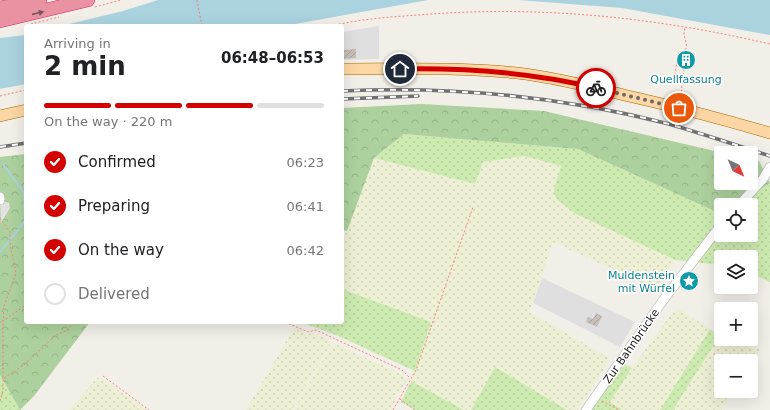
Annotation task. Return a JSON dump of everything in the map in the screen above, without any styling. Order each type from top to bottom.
[{"type":"highway","points":[[0,8],[40,0]]},
{"type":"highway","points":[[0,21],[88,0]]},
{"type":"main road","points":[[344,69],[455,69],[533,75],[569,81],[656,102],[770,133]]},
{"type":"main road","points":[[0,116],[24,110]]},
{"type":"street","points":[[745,198],[763,179],[770,167]]},
{"type":"street","name":"Zur Bahnbrücke","points":[[586,410],[596,398],[664,299],[714,234]]},
{"type":"path","points":[[197,0],[202,24]]},
{"type":"path","points":[[343,24],[431,14],[516,11],[599,15],[685,26],[770,44]]},
{"type":"path","points":[[682,83],[675,75],[677,61],[687,47],[684,34],[685,26]]},
{"type":"path","points":[[683,95],[682,83],[685,62]]},
{"type":"path","points":[[0,96],[24,90]]},
{"type":"path","points":[[393,410],[410,378],[416,370],[473,207]]},
{"type":"path","points":[[0,218],[1,222],[10,232],[16,273],[4,306],[3,391],[0,401]]},
{"type":"path","points":[[0,323],[24,306]]},
{"type":"path","points":[[3,379],[24,366],[56,335],[68,330],[72,324]]},
{"type":"path","points":[[290,324],[308,332],[316,330],[402,370],[410,378]]},
{"type":"path","points":[[103,376],[149,410]]},
{"type":"path","points":[[596,398],[619,410]]},
{"type":"path","points":[[400,399],[415,410]]},
{"type":"shaded area","points":[[379,26],[379,59],[344,60],[344,32]]},
{"type":"shaded area","points":[[0,199],[9,203],[10,208],[1,223]]},
{"type":"shaded area","points":[[542,278],[635,322],[620,347],[533,303]]},
{"type":"green space","points":[[422,104],[544,111],[714,151],[714,190],[758,190],[758,161],[770,183],[747,198],[714,198],[714,211],[578,149],[404,134],[374,158],[347,231],[344,230],[344,108]]},
{"type":"green space","points":[[404,134],[578,149],[714,211],[714,242],[758,242],[758,198],[747,198],[770,183],[770,282],[758,276],[758,250],[714,250],[714,264],[675,260],[576,214],[557,200],[554,194],[554,189],[561,166],[524,156],[483,162],[475,184],[374,158]]},
{"type":"green space","points":[[24,154],[24,324],[88,324],[34,396],[20,410],[0,375],[0,157]]},
{"type":"green space","points":[[524,156],[561,166],[554,189],[554,194],[557,200],[576,214],[675,260],[657,290],[553,242],[530,312],[609,358],[603,371],[578,410],[567,410],[495,367],[471,410],[464,410],[411,381],[431,322],[344,290],[344,237],[374,158],[475,184],[483,161]]},
{"type":"green space","points":[[344,290],[431,322],[415,371],[336,335],[306,324],[344,324]]},
{"type":"green space","points":[[681,310],[710,329],[660,410],[623,410],[610,402],[632,368],[672,313]]},
{"type":"green space","points":[[294,328],[308,334],[315,333],[332,342],[292,410],[246,410]]},
{"type":"green space","points":[[710,329],[714,331],[714,345],[673,410],[660,410]]},
{"type":"green space","points":[[333,343],[404,375],[407,380],[390,410],[293,410]]},
{"type":"green space","points":[[714,345],[714,346],[751,346],[760,349],[757,354],[714,354],[714,398],[729,398],[721,410],[673,410]]},
{"type":"green space","points":[[621,362],[632,368],[610,402],[623,410],[588,410]]},
{"type":"green space","points":[[495,367],[567,410],[471,410]]},
{"type":"green space","points":[[0,375],[20,410],[0,410]]},
{"type":"green space","points":[[97,378],[101,378],[147,410],[69,410]]},
{"type":"green space","points":[[411,381],[464,410],[415,410],[401,402]]},
{"type":"water","points":[[158,0],[428,0],[295,24],[69,24],[123,11]]},
{"type":"water","points":[[518,0],[770,0],[770,35],[622,8]]},
{"type":"water","points":[[24,35],[24,84],[0,89],[0,38]]},
{"type":"building","points":[[356,49],[356,58],[344,59],[344,50]]},
{"type":"building","points":[[596,313],[602,316],[597,327],[586,322],[588,317],[593,319]]},
{"type":"waterway","points":[[3,164],[24,193]]},
{"type":"waterway","points":[[0,252],[24,222]]},
{"type":"railway","points":[[344,91],[424,90],[466,92],[548,100],[669,124],[770,156]]},
{"type":"railway","points":[[344,99],[418,96]]},
{"type":"railway","points":[[0,147],[24,143]]},
{"type":"way so far","points":[[596,88],[679,108]]},
{"type":"place","name":"Quellfassung","points":[[686,60]]},
{"type":"place","name":"Muldenstein mit Würfel","points":[[689,281]]},
{"type":"route","points":[[400,69],[460,69],[518,73],[569,81],[596,88]]}]
